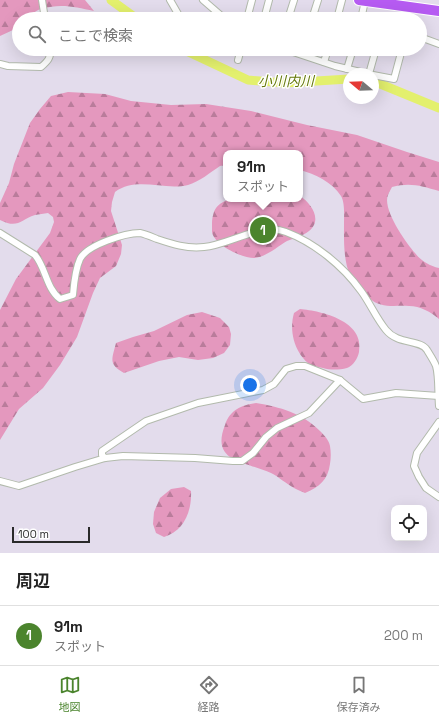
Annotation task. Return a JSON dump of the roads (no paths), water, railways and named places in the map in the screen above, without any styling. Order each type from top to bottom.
[{"type":"main road","points":[[362,0],[407,4],[439,11]]},
{"type":"street","points":[[42,0],[44,12]]},
{"type":"street","points":[[170,0],[177,12]]},
{"type":"street","points":[[203,0],[217,12]]},
{"type":"street","points":[[249,12],[252,0]]},
{"type":"street","points":[[266,12],[269,0]]},
{"type":"street","points":[[290,12],[294,0]]},
{"type":"street","points":[[314,12],[318,0]]},
{"type":"street","points":[[339,12],[342,0]]},
{"type":"street","points":[[361,12],[362,0]]},
{"type":"street","points":[[427,40],[439,44]]},
{"type":"street","points":[[0,64],[8,66],[41,67],[49,61],[51,56]]},
{"type":"street","points":[[238,60],[239,56]]},
{"type":"street","points":[[311,56],[324,62],[344,68]]},
{"type":"street","points":[[324,62],[326,56]]},
{"type":"street","points":[[347,68],[351,56]]},
{"type":"street","points":[[371,68],[374,56]]},
{"type":"street","points":[[379,76],[394,79],[400,56]]},
{"type":"street","points":[[0,233],[35,255],[39,260],[55,295],[60,299],[72,294],[80,258],[88,250],[108,240],[140,233],[188,248],[205,247],[230,241],[263,230],[274,229],[285,231],[311,244],[350,278],[361,291],[386,330],[394,337],[423,345],[426,348],[436,367],[439,406]]},
{"type":"street","points":[[105,458],[102,451],[146,421],[198,403],[263,390],[274,384],[286,369],[291,367],[305,366],[340,380],[363,399],[396,393],[438,396]]},
{"type":"street","points":[[0,481],[19,486],[105,458],[123,456],[195,458],[233,462],[242,461],[253,453],[266,437],[277,428],[309,413],[340,380]]},
{"type":"street","points":[[439,422],[417,453],[414,466],[426,488],[439,497]]},
{"type":"waterway","name":"小川内川","points":[[111,0],[127,12]]},
{"type":"waterway","name":"小川内川","points":[[197,56],[248,80],[284,83],[343,79]]},
{"type":"waterway","name":"小川内川","points":[[379,83],[439,108]]},
{"type":"place","name":"91m","points":[[263,230]]}]
